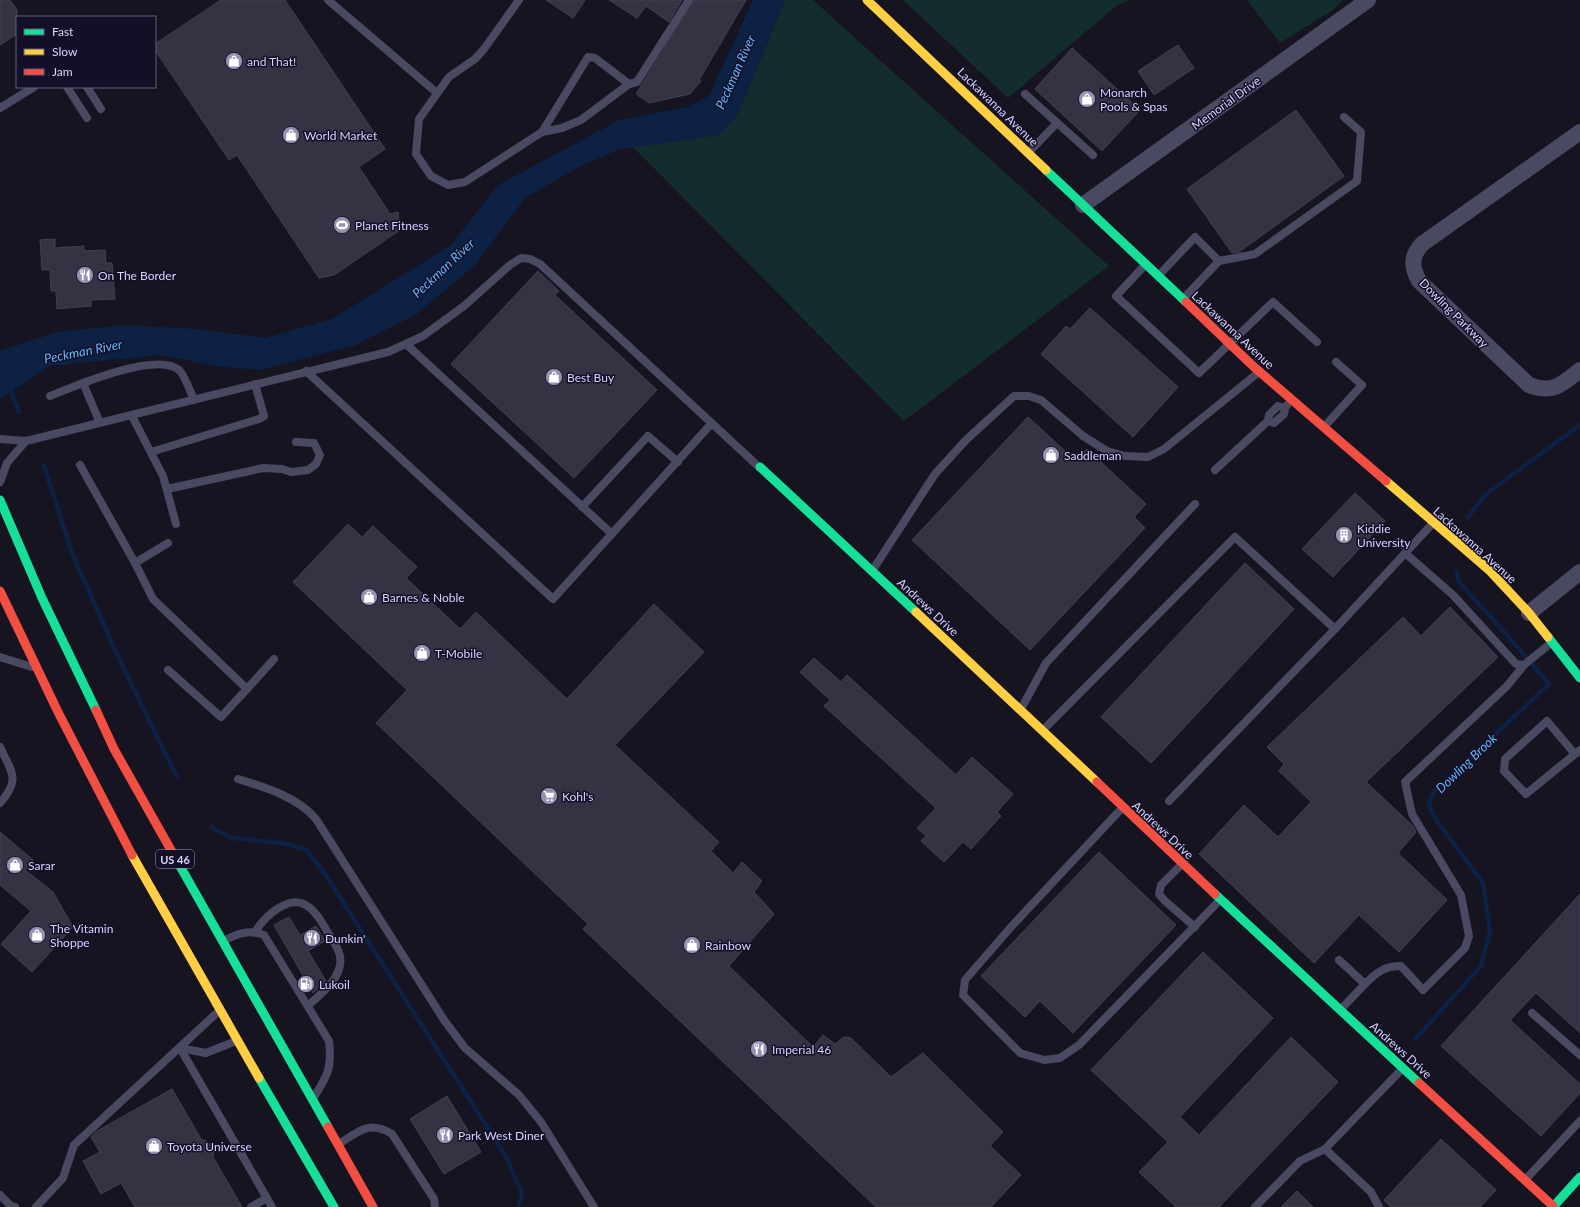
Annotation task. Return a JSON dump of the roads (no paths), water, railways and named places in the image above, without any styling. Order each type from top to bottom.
[{"type":"main road","name":"Lackawanna Avenue","points":[[867,0],[1260,372],[1489,570],[1530,613],[1580,678]]},
{"type":"main road","name":"Andrews Drive","points":[[760,468],[1021,710],[1220,900],[1553,1207]]},
{"type":"main road","name":"US 46","points":[[0,500],[42,598],[114,749],[373,1207]]},
{"type":"main road","name":"US 46","points":[[0,590],[35,668],[97,789],[165,915],[334,1207]]},
{"type":"main road","points":[[1553,1207],[1580,1177]]},
{"type":"main road","points":[[326,1194],[329,1207]]},
{"type":"street","name":"Memorial Drive","points":[[1083,205],[1368,0]]},
{"type":"street","name":"Dowling Parkway","points":[[1580,132],[1422,244],[1415,252],[1413,260],[1414,272],[1419,281],[1528,385],[1545,389],[1554,388],[1564,383],[1580,370]]},
{"type":"street","points":[[1530,613],[1580,572]]},
{"type":"lane","points":[[328,0],[437,93]]},
{"type":"lane","points":[[519,0],[484,49],[475,59],[449,77],[419,119],[416,154],[431,176],[448,185],[465,182],[542,132],[562,128],[581,120],[629,84],[637,82],[689,0]]},
{"type":"lane","points":[[542,132],[588,57],[595,58],[629,84]]},
{"type":"lane","points":[[0,108],[32,88]]},
{"type":"lane","points":[[68,88],[87,118]]},
{"type":"lane","points":[[88,88],[101,109]]},
{"type":"lane","points":[[1025,94],[1093,155]]},
{"type":"lane","points":[[1183,300],[1219,261],[1255,254],[1357,181],[1361,132],[1344,117]]},
{"type":"lane","points":[[1028,152],[1057,123]]},
{"type":"lane","points":[[1158,276],[1195,237],[1219,261]]},
{"type":"lane","points":[[0,439],[26,441],[388,352],[423,336],[464,306],[510,265],[521,258],[530,259],[540,264],[760,468]]},
{"type":"lane","points":[[1146,264],[1116,296],[1199,373],[1273,302],[1317,342]]},
{"type":"lane","points":[[406,344],[612,534]]},
{"type":"lane","points":[[1324,428],[1362,385],[1336,362]]},
{"type":"lane","points":[[50,396],[117,370],[165,364],[179,370],[194,400]]},
{"type":"lane","points":[[306,371],[553,599],[712,423]]},
{"type":"lane","points":[[871,571],[935,474],[966,440],[1014,396],[1029,396],[1041,400],[1083,436],[1107,451],[1125,456],[1148,457],[1164,449],[1260,372]]},
{"type":"lane","points":[[83,383],[100,423]]},
{"type":"lane","points":[[151,452],[259,419],[264,416],[255,384]]},
{"type":"lane","points":[[1215,470],[1268,421],[1274,423],[1284,414],[1285,408],[1292,400]]},
{"type":"lane","points":[[132,416],[163,476],[176,524]]},
{"type":"lane","points":[[582,507],[648,436],[678,462]]},
{"type":"lane","points":[[0,482],[7,463],[26,441]]},
{"type":"lane","points":[[167,489],[264,468],[282,469],[291,472],[308,470],[316,464],[320,455],[314,443],[296,442]]},
{"type":"lane","points":[[80,465],[136,563],[153,599],[247,689]]},
{"type":"lane","points":[[1021,710],[1046,662],[1195,504]]},
{"type":"lane","points":[[1169,801],[1335,629],[1433,523]]},
{"type":"lane","points":[[1042,730],[1235,537],[1335,629]]},
{"type":"lane","points":[[136,563],[168,543]]},
{"type":"lane","points":[[1405,553],[1453,595],[1516,664],[1524,665]]},
{"type":"lane","points":[[1340,1010],[1379,971],[1390,966],[1401,966],[1423,990],[1465,948],[1469,936],[1462,895],[1412,814],[1405,782],[1508,686],[1524,665],[1552,642]]},
{"type":"lane","points":[[0,657],[35,668]]},
{"type":"lane","points":[[168,670],[221,717],[274,659]]},
{"type":"lane","points":[[1547,721],[1577,751],[1526,794],[1504,771],[1505,760],[1547,721]]},
{"type":"lane","points":[[0,748],[12,773],[13,780],[12,788],[0,803]]},
{"type":"lane","points":[[238,779],[265,788],[311,814],[444,1020],[465,1048],[519,1096],[537,1117],[594,1207]]},
{"type":"lane","points":[[1122,808],[1011,927],[965,980],[963,995],[1020,1053],[1044,1060],[1060,1058],[1079,1045],[1220,900]]},
{"type":"lane","points":[[1182,864],[1161,885],[1159,894],[1195,927]]},
{"type":"lane","points":[[255,932],[267,915],[293,902],[302,903],[310,907],[316,914],[340,951],[341,959],[336,977],[308,1006]]},
{"type":"lane","points":[[222,941],[241,933],[255,932],[264,935],[329,1041],[331,1056],[328,1075],[312,1100]]},
{"type":"lane","points":[[1339,960],[1365,984]]},
{"type":"lane","points":[[36,1207],[63,1178],[74,1145],[180,1048],[220,1009]]},
{"type":"lane","points":[[1532,1013],[1580,1055]]},
{"type":"lane","points":[[180,1048],[206,1053],[238,1041]]},
{"type":"lane","points":[[180,1048],[272,1207]]},
{"type":"lane","points":[[1255,1207],[1300,1161],[1325,1149],[1403,1068]]},
{"type":"lane","points":[[1525,1180],[1580,1121]]},
{"type":"lane","points":[[338,1144],[362,1129],[371,1126],[382,1128],[392,1134],[434,1199],[435,1207]]},
{"type":"lane","points":[[1325,1149],[1371,1192],[1379,1207]]},
{"type":"lane","points":[[0,1195],[11,1206],[15,1207]]},
{"type":"lane","points":[[251,1207],[267,1198]]},
{"type":"water","name":"Peckman River","points":[[753,0],[785,0],[738,113],[730,124],[718,135],[620,149],[579,167],[525,198],[474,266],[417,314],[356,345],[260,370],[223,367],[159,355],[50,366],[0,399],[0,351],[57,332],[125,325],[197,329],[265,338],[332,319],[451,245],[498,185],[619,120],[687,107],[709,96]]},
{"type":"waterway","points":[[12,387],[11,392],[19,412]]},
{"type":"waterway","name":"Dowling Brook","points":[[1468,517],[1486,494],[1580,425]]},
{"type":"waterway","points":[[44,466],[73,556],[122,665],[177,777]]},
{"type":"waterway","name":"Dowling Brook","points":[[1416,1038],[1481,966],[1490,930],[1483,883],[1437,821],[1429,805],[1433,793],[1549,684],[1459,582],[1456,572]]},
{"type":"waterway","points":[[211,827],[232,838],[283,843],[305,849],[323,871],[507,1158],[522,1194],[518,1207]]},
{"type":"place","name":"and That!","points":[[234,61]]},
{"type":"place","name":"Monarch Pools & Spas","points":[[1087,99]]},
{"type":"place","name":"World Market","points":[[291,135]]},
{"type":"place","name":"Planet Fitness","points":[[342,225]]},
{"type":"place","name":"On The Border","points":[[85,275]]},
{"type":"place","name":"Best Buy","points":[[554,377]]},
{"type":"place","name":"Saddleman","points":[[1051,455]]},
{"type":"place","name":"Kiddie University","points":[[1344,535]]},
{"type":"place","name":"Barnes & Noble","points":[[369,597]]},
{"type":"place","name":"T-Mobile","points":[[422,653]]},
{"type":"place","name":"Kohl's","points":[[549,796]]},
{"type":"place","name":"Sarar","points":[[15,865]]},
{"type":"place","name":"The Vitamin Shoppe","points":[[37,935]]},
{"type":"place","name":"Dunkin'","points":[[312,938]]},
{"type":"place","name":"Rainbow","points":[[692,945]]},
{"type":"place","name":"Lukoil","points":[[306,984]]},
{"type":"place","name":"Imperial 46","points":[[759,1049]]},
{"type":"place","name":"Park West Diner","points":[[445,1135]]},
{"type":"place","name":"Toyota Universe","points":[[154,1146]]}]
